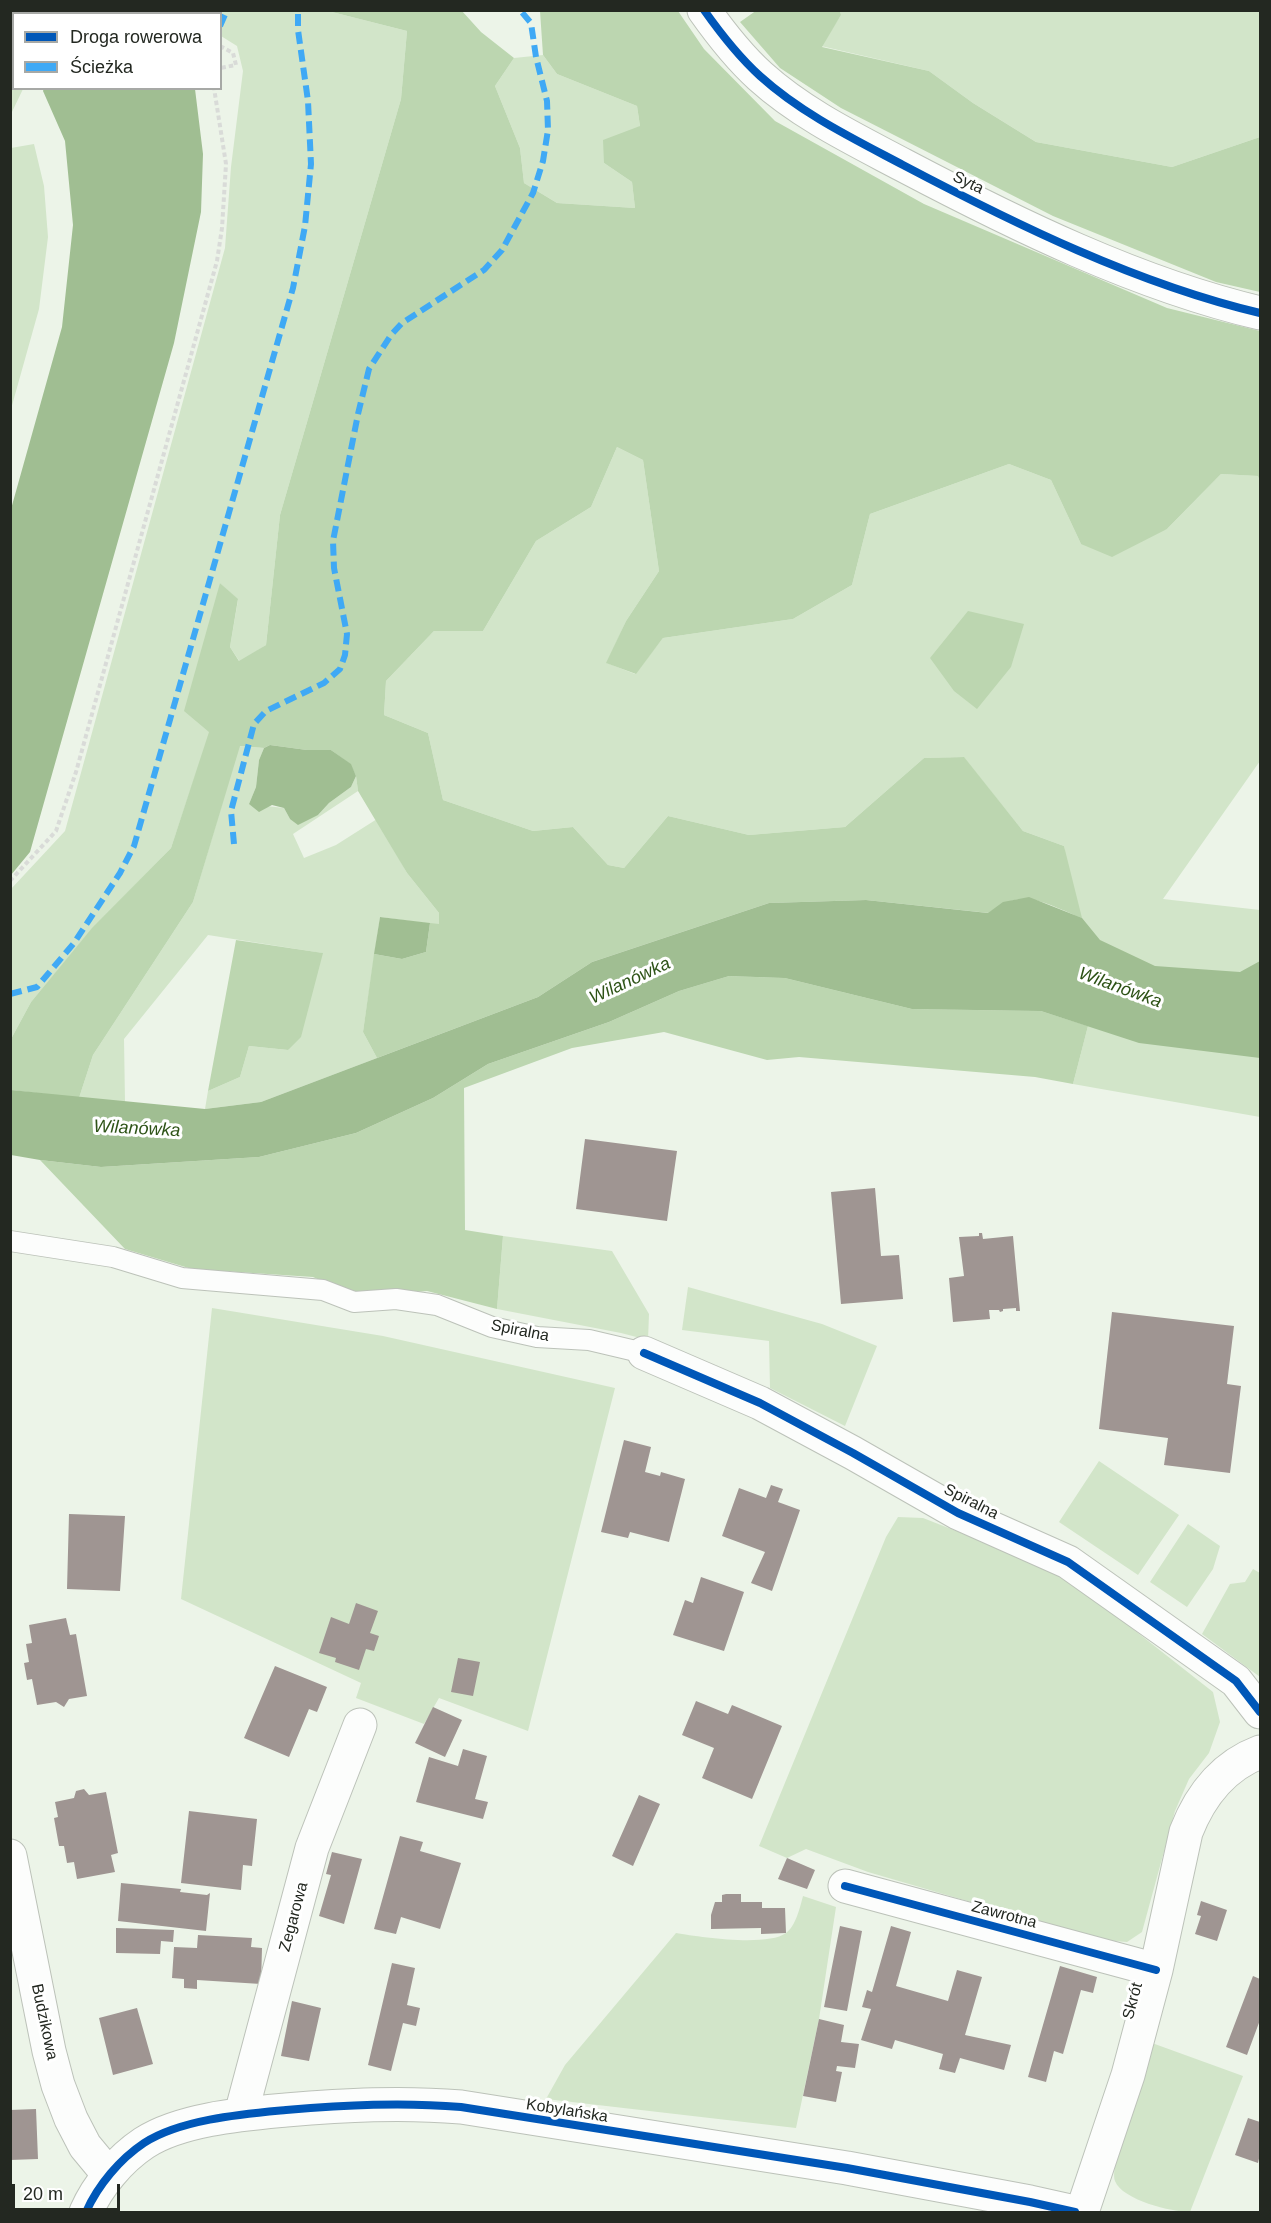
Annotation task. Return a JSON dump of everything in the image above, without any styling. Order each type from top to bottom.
[{"type":"street","name":"Syta","points":[[704,10],[725,39],[761,77],[806,110],[847,135],[1008,218],[1099,258],[1171,287],[1260,313]]},
{"type":"street","name":"Spiralna","points":[[644,1353],[760,1403],[958,1513],[1068,1562],[1236,1681],[1260,1712]]},
{"type":"street","name":"Zegarowa","points":[[241,2114],[312,1848],[360,1725]]},
{"type":"street","name":"Skrót","points":[[1082,2212],[1128,2074],[1156,1970],[1186,1832],[1193,1814],[1215,1782],[1232,1767],[1260,1752]]},
{"type":"street","name":"Budzikowa","points":[[10,1856],[49,2051],[58,2085],[71,2119],[85,2146],[109,2175]]},
{"type":"street","name":"Zawrotna","points":[[845,1886],[1156,1970]]},
{"type":"street","name":"Kobylańska","points":[[86,2212],[109,2175],[126,2156],[146,2141],[172,2130],[241,2114],[411,2103],[461,2107],[847,2168],[1075,2212]]},
{"type":"lane","name":"Spiralna","points":[[10,1241],[113,1257],[182,1278],[314,1288],[354,1302],[396,1299],[437,1305],[492,1327],[537,1337],[589,1340],[644,1353]]},
{"type":"path","points":[[222,47],[233,53],[236,65],[222,68]]},
{"type":"path","points":[[10,881],[56,831],[76,772],[217,261],[222,228],[226,164],[214,90]]},
{"type":"shaded area","points":[[11,10],[37,11],[12,12],[12,90],[23,90],[11,114]]},
{"type":"shaded area","points":[[757,10],[840,11],[841,15],[822,47],[929,71],[973,103],[1036,142],[1172,167],[1260,137],[1260,292],[1216,282],[1053,216],[841,108],[780,68],[740,22]]},
{"type":"shaded area","points":[[177,11],[328,11],[407,31],[401,99],[280,515],[266,645],[240,662],[230,647],[238,600],[220,583],[210,732],[171,848],[92,929],[31,1002],[11,1039],[11,889],[65,831],[225,248],[231,167],[243,71],[237,46],[222,37],[222,12]]},
{"type":"shaded area","points":[[328,11],[462,11],[481,32],[514,58],[495,86],[520,148],[524,183],[557,203],[635,208],[632,182],[604,163],[603,140],[640,126],[637,106],[557,74],[543,55],[540,11],[678,11],[704,49],[775,121],[924,204],[1167,308],[1260,331],[1260,480],[1258,476],[1221,474],[1167,529],[1112,557],[1081,544],[1051,480],[1009,464],[870,514],[852,585],[793,619],[663,638],[636,674],[606,663],[626,621],[659,571],[643,460],[617,447],[591,507],[536,541],[483,631],[434,631],[386,681],[384,715],[428,733],[443,800],[533,831],[573,827],[608,865],[624,868],[668,816],[749,835],[845,827],[924,758],[964,757],[1023,831],[1064,846],[1082,918],[1046,903],[1024,899],[1013,900],[989,913],[866,900],[769,903],[592,962],[538,997],[377,1058],[363,1032],[374,954],[402,959],[426,952],[430,923],[439,924],[439,913],[407,873],[358,791],[356,776],[350,764],[331,750],[307,750],[270,745],[264,748],[240,746],[193,902],[93,1055],[79,1098],[11,1090],[11,1039],[31,1002],[92,928],[171,848],[209,732],[184,711],[220,583],[238,599],[230,647],[239,661],[266,645],[280,515],[401,99],[407,31]]},
{"type":"shaded area","points":[[840,11],[1260,11],[1260,137],[1172,167],[1036,142],[973,103],[929,71],[821,46],[841,15]]},
{"type":"shaded area","points":[[543,55],[557,74],[637,106],[640,126],[604,163],[632,182],[635,208],[557,203],[524,183],[520,148],[495,86],[514,58]]},
{"type":"shaded area","points":[[34,144],[44,186],[48,237],[39,309],[11,409],[11,148]]},
{"type":"shaded area","points":[[617,447],[643,460],[659,571],[626,621],[607,663],[635,674],[663,638],[793,619],[852,585],[870,514],[1009,464],[1051,480],[1081,544],[1167,529],[1221,474],[1259,476],[1260,761],[1163,899],[1260,910],[1260,1009],[1082,964],[1064,846],[1023,831],[963,757],[924,758],[845,827],[749,835],[668,816],[624,868],[608,865],[573,827],[533,831],[443,800],[428,733],[384,715],[386,681],[434,631],[483,631],[536,541],[591,507]]},
{"type":"shaded area","points":[[968,611],[1024,624],[1011,667],[977,709],[954,691],[930,658]]},
{"type":"shaded area","points":[[239,746],[264,748],[259,760],[256,787],[249,804],[284,808],[290,819],[318,815],[329,803],[351,787],[356,776],[358,791],[293,834],[304,858],[336,845],[377,819],[407,873],[439,913],[439,925],[380,917],[363,1032],[377,1058],[261,1102],[205,1109],[208,1091],[240,1077],[249,1046],[288,1050],[322,953],[208,935],[124,1039],[125,1102],[79,1098],[93,1055],[193,902]]},
{"type":"shaded area","points":[[236,940],[323,953],[301,1037],[288,1050],[249,1046],[240,1077],[208,1091]]},
{"type":"shaded area","points":[[798,953],[906,968],[974,970],[1010,959],[1100,988],[1164,1012],[1260,1028],[1260,1117],[1073,1084],[1088,1026],[1041,1011],[912,1009],[785,978],[729,976],[679,991],[631,1012],[660,978],[697,965]]},
{"type":"shaded area","points":[[729,976],[785,978],[912,1009],[1041,1011],[1088,1026],[1073,1084],[1035,1077],[799,1057],[767,1060],[664,1032],[572,1048],[464,1088],[465,1230],[503,1236],[497,1309],[427,1291],[358,1297],[313,1277],[192,1269],[125,1249],[40,1160],[101,1167],[259,1157],[356,1133],[433,1098],[488,1064],[609,1022],[679,991]]},
{"type":"shaded area","points":[[503,1236],[612,1251],[649,1314],[648,1340],[497,1309]]},
{"type":"shaded area","points":[[688,1287],[822,1324],[877,1346],[845,1426],[770,1388],[769,1341],[682,1330]]},
{"type":"shaded area","points":[[212,1308],[383,1336],[615,1388],[528,1731],[439,1698],[424,1724],[356,1698],[361,1683],[181,1599]]},
{"type":"shaded area","points":[[1099,1461],[1179,1515],[1138,1575],[1059,1522]]},
{"type":"shaded area","points":[[898,1517],[923,1518],[1010,1552],[1077,1585],[1213,1692],[1220,1722],[1209,1753],[1189,1779],[1175,1811],[1142,1932],[1127,1942],[1101,1940],[868,1872],[806,1849],[787,1858],[759,1846],[886,1537]]},
{"type":"shaded area","points":[[1188,1524],[1220,1546],[1213,1569],[1187,1607],[1150,1582]]},
{"type":"shaded area","points":[[1253,1569],[1260,1573],[1260,1677],[1202,1634],[1230,1584],[1245,1582]]},
{"type":"shaded area","points":[[803,1896],[836,1907],[819,2019],[796,2128],[546,2099],[565,2065],[676,1933],[732,1940],[777,1937],[786,1933],[792,1926]]},
{"type":"shaded area","points":[[1152,2043],[1243,2076],[1190,2212],[1148,2204],[1127,2194],[1119,2188],[1114,2179],[1115,2162]]},
{"type":"water","points":[[195,90],[203,154],[201,212],[174,343],[30,852],[11,875],[11,509],[62,327],[73,225],[65,141],[43,91]]},
{"type":"water","points":[[270,745],[307,750],[331,750],[351,764],[356,776],[351,787],[329,803],[318,815],[298,825],[290,819],[284,808],[272,805],[259,812],[249,804],[256,787],[259,760],[264,748]]},
{"type":"water","name":"Wilanówka","points":[[1029,897],[1082,918],[1100,940],[1155,966],[1240,972],[1260,961],[1260,1058],[1139,1043],[1041,1011],[912,1009],[785,978],[729,976],[679,991],[609,1022],[488,1064],[433,1098],[356,1133],[259,1157],[101,1167],[11,1155],[11,1090],[205,1109],[261,1102],[538,997],[592,962],[769,903],[866,900],[988,913],[1003,902]]},
{"type":"water","points":[[380,917],[430,923],[426,952],[402,959],[374,954]]},
{"type":"building","points":[[585,1139],[677,1151],[667,1221],[576,1209]]},
{"type":"building","points":[[875,1188],[881,1256],[899,1255],[903,1299],[841,1304],[831,1192]]},
{"type":"building","points":[[979,1233],[982,1233],[983,1239],[1013,1236],[1020,1311],[1016,1311],[1016,1308],[1003,1309],[1000,1312],[989,1310],[990,1319],[953,1322],[949,1278],[964,1276],[959,1237],[979,1236]]},
{"type":"building","points":[[1112,1312],[1234,1326],[1227,1384],[1241,1386],[1230,1473],[1164,1465],[1168,1438],[1099,1429]]},
{"type":"building","points":[[624,1440],[651,1447],[645,1472],[660,1476],[661,1472],[685,1479],[669,1542],[630,1532],[628,1538],[601,1532]]},
{"type":"building","points":[[771,1485],[783,1489],[778,1502],[800,1510],[772,1591],[751,1583],[765,1552],[722,1536],[739,1488],[766,1498]]},
{"type":"building","points":[[69,1514],[125,1516],[120,1591],[67,1589]]},
{"type":"building","points":[[701,1577],[744,1592],[724,1651],[673,1635],[685,1600],[693,1603]]},
{"type":"building","points":[[356,1603],[378,1611],[370,1633],[379,1636],[374,1651],[366,1649],[359,1670],[335,1662],[336,1658],[319,1653],[331,1617],[349,1624]]},
{"type":"building","points":[[66,1618],[70,1635],[76,1634],[87,1696],[69,1699],[64,1707],[56,1702],[37,1705],[32,1679],[27,1680],[24,1663],[29,1662],[26,1644],[32,1643],[29,1625]]},
{"type":"building","points":[[458,1658],[480,1662],[473,1696],[451,1692]]},
{"type":"building","points":[[275,1666],[327,1687],[317,1712],[309,1709],[289,1757],[244,1738]]},
{"type":"building","points":[[696,1701],[728,1714],[732,1705],[782,1726],[752,1799],[702,1778],[714,1748],[682,1735]]},
{"type":"building","points":[[433,1707],[462,1720],[445,1757],[415,1743]]},
{"type":"building","points":[[463,1749],[487,1756],[475,1799],[488,1802],[483,1819],[416,1802],[429,1757],[458,1766]]},
{"type":"building","points":[[84,1789],[89,1795],[106,1792],[118,1853],[111,1855],[115,1872],[77,1879],[74,1862],[67,1863],[64,1846],[59,1846],[54,1818],[58,1817],[55,1802],[74,1798],[76,1791]]},
{"type":"building","points":[[639,1795],[660,1804],[633,1866],[612,1856]]},
{"type":"building","points":[[189,1811],[257,1819],[252,1866],[243,1865],[241,1890],[181,1883]]},
{"type":"building","points":[[400,1836],[423,1842],[420,1851],[461,1863],[440,1929],[401,1917],[396,1934],[374,1929]]},
{"type":"building","points":[[332,1852],[362,1859],[344,1924],[319,1916],[331,1875],[326,1874]]},
{"type":"building","points":[[787,1858],[815,1870],[807,1889],[778,1879]]},
{"type":"building","points":[[121,1883],[181,1889],[180,1892],[207,1895],[210,1893],[206,1931],[118,1921]]},
{"type":"building","points":[[741,1894],[741,1902],[762,1902],[762,1908],[785,1908],[786,1933],[761,1934],[761,1928],[711,1929],[711,1915],[715,1902],[722,1902],[722,1895]]},
{"type":"building","points":[[1201,1901],[1227,1910],[1217,1941],[1195,1934],[1201,1916],[1197,1915]]},
{"type":"building","points":[[840,1926],[862,1931],[847,2011],[824,2007]]},
{"type":"building","points":[[891,1926],[911,1932],[896,1986],[948,2001],[957,1970],[982,1977],[965,2035],[1011,2045],[1004,2070],[960,2058],[955,2073],[939,2069],[943,2054],[895,2040],[892,2049],[861,2040],[871,2009],[862,2007],[867,1990],[872,1992]]},
{"type":"building","points":[[116,1928],[174,1930],[173,1942],[161,1941],[160,1954],[116,1953]]},
{"type":"building","points":[[198,1935],[252,1938],[251,1947],[262,1948],[261,1984],[197,1980],[197,1989],[184,1988],[184,1979],[172,1978],[174,1947],[197,1948]]},
{"type":"building","points":[[392,1963],[415,1968],[407,2005],[420,2008],[416,2026],[403,2023],[391,2071],[368,2065]]},
{"type":"building","points":[[1060,1966],[1097,1977],[1093,1993],[1081,1990],[1063,2054],[1054,2051],[1046,2082],[1028,2077]]},
{"type":"building","points":[[1253,1976],[1260,1979],[1260,2020],[1247,2055],[1226,2047]]},
{"type":"building","points":[[292,2001],[321,2008],[309,2061],[281,2056]]},
{"type":"building","points":[[137,2008],[153,2064],[113,2075],[99,2018]]},
{"type":"building","points":[[819,2019],[844,2025],[841,2042],[859,2044],[855,2068],[837,2066],[836,2071],[842,2072],[836,2102],[803,2096]]},
{"type":"building","points":[[36,2109],[38,2159],[10,2160],[10,2110]]},
{"type":"building","points":[[1248,2118],[1260,2122],[1258,2163],[1235,2155]]},
{"type":"marked path","points":[[222,21],[227,10]]},
{"type":"marked path","points":[[10,994],[37,987],[74,943],[120,873],[134,846],[293,288],[305,226],[311,164],[308,101],[298,30],[298,10]]},
{"type":"marked path","points":[[234,844],[231,811],[254,724],[266,711],[324,683],[340,669],[345,655],[347,634],[334,568],[333,541],[369,369],[391,335],[402,323],[484,270],[502,250],[533,193],[543,161],[548,130],[547,101],[536,57],[531,23],[520,10]]},
{"type":"cycle path","points":[[704,10],[730,45],[776,90],[847,135],[945,187],[1077,250],[1168,286],[1260,313]]},
{"type":"cycle path","points":[[644,1353],[760,1403],[958,1513],[1068,1562],[1236,1681],[1260,1712]]},
{"type":"cycle path","points":[[845,1886],[1156,1970]]},
{"type":"cycle path","points":[[86,2212],[103,2183],[118,2165],[144,2143],[176,2128],[251,2113],[395,2104],[461,2107],[847,2168],[1075,2212]]}]
